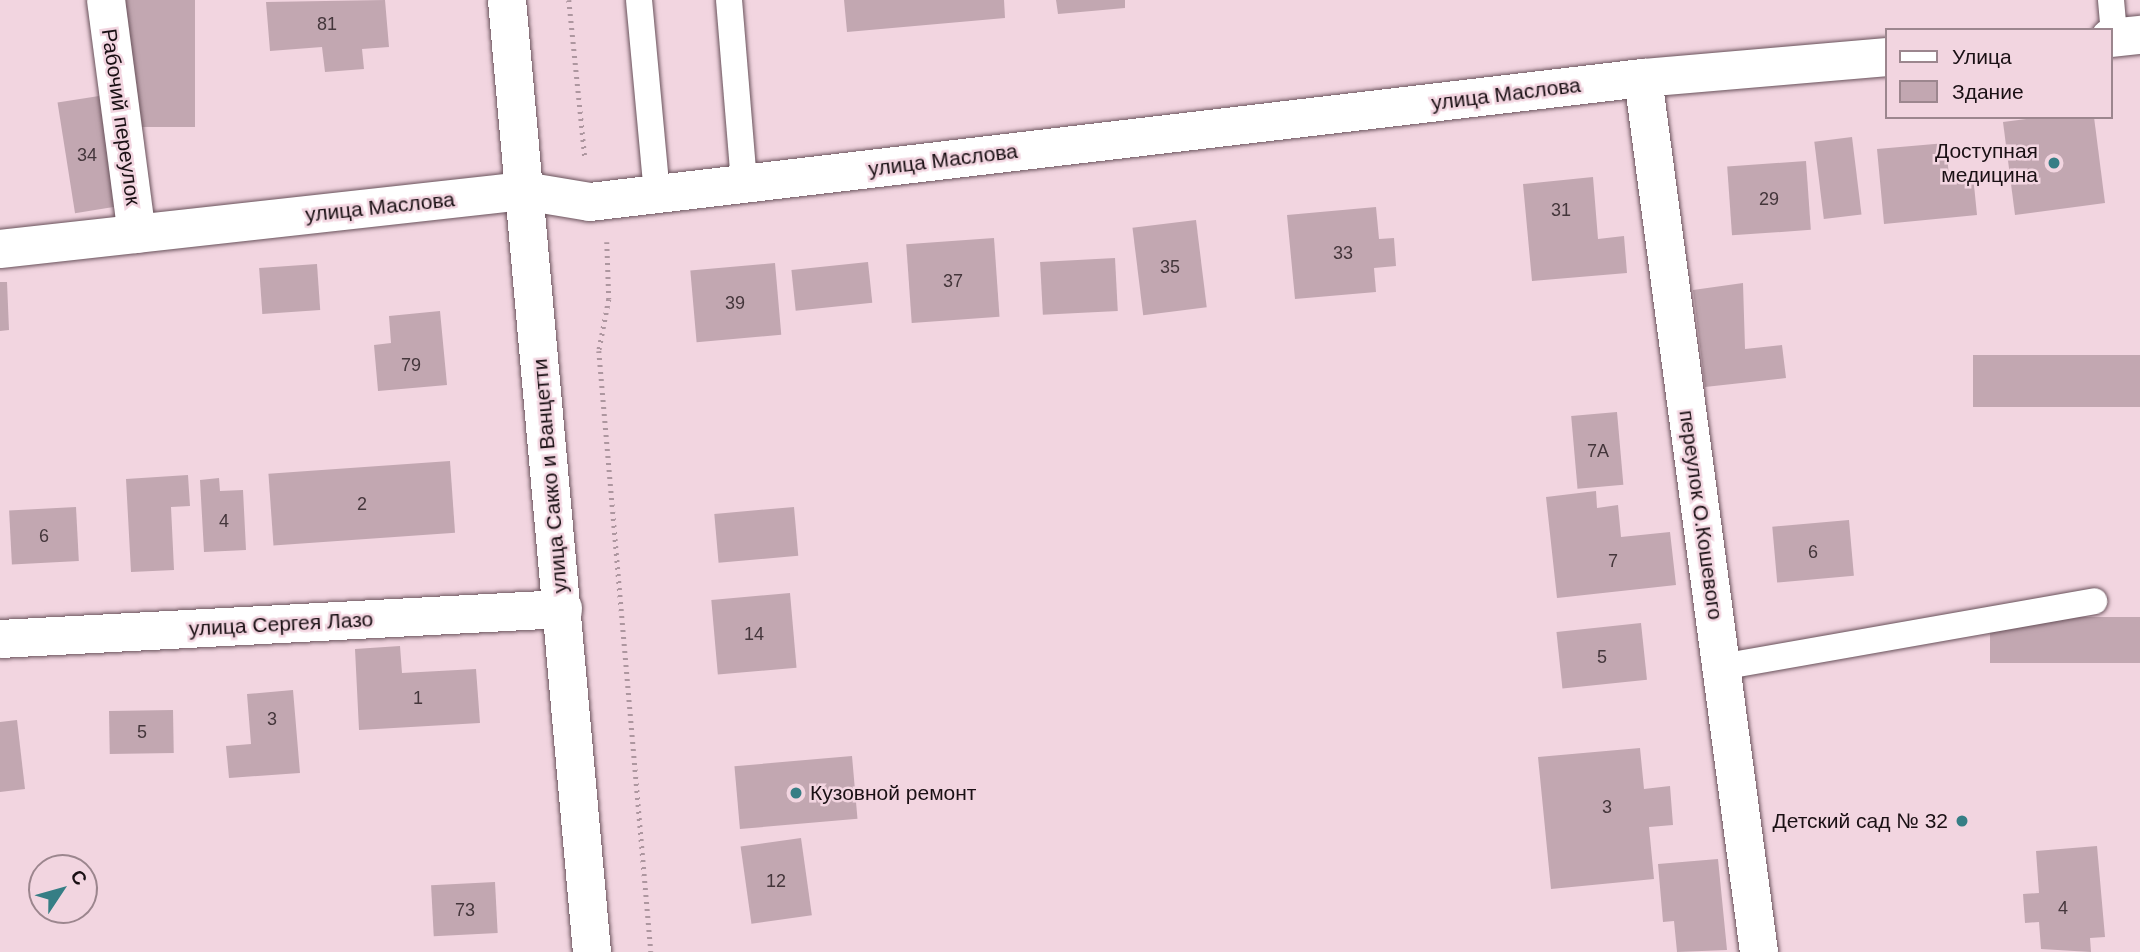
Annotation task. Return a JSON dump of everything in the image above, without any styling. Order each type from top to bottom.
[{"type":"street","name":"Рабочий переулок","points":[[106,0],[137,234]]},
{"type":"street","name":"улица Сакко и Ванцетти","points":[[507,0],[592,952]]},
{"type":"street","name":"улица Маслова","points":[[0,249],[524,191],[590,202],[1643,78],[1884,57]]},
{"type":"street","name":"переулок О.Кошевого","points":[[1643,78],[1759,952]]},
{"type":"street","name":"улица Сергея Лазо","points":[[0,639],[563,609]]},
{"type":"lane","points":[[639,0],[657,194]]},
{"type":"lane","points":[[729,0],[744,184]]},
{"type":"lane","points":[[2111,0],[2122,37]]},
{"type":"lane","points":[[1721,667],[2094,601]]},
{"type":"path","points":[[569,0],[590,202],[607,242],[609,299],[599,351],[651,952]]},
{"type":"path","points":[[607,242],[621,240]]},
{"type":"building","points":[[126,0],[195,0],[195,127],[126,127]]},
{"type":"building","points":[[385,0],[389,47],[362,49],[364,69],[325,72],[322,47],[270,51],[266,2]]},
{"type":"building","points":[[844,0],[1004,0],[1005,18],[847,32]]},
{"type":"building","points":[[1056,0],[1125,0],[1125,8],[1058,14]]},
{"type":"building","points":[[99,96],[117,207],[75,213],[58,103]]},
{"type":"building","name":"Доступная медицина","points":[[2026,119],[2094,119],[2105,203],[2015,215],[2003,122]]},
{"type":"building","points":[[1852,137],[1862,214],[1824,219],[1814,142]]},
{"type":"building","points":[[1946,143],[1949,177],[1973,175],[1977,215],[1884,224],[1877,149]]},
{"type":"building","points":[[1806,161],[1811,230],[1732,235],[1727,167]]},
{"type":"building","points":[[1593,177],[1598,239],[1624,236],[1627,273],[1532,281],[1523,184]]},
{"type":"building","points":[[1376,207],[1379,239],[1394,238],[1396,266],[1374,268],[1376,292],[1295,299],[1287,215]]},
{"type":"building","points":[[1196,220],[1207,307],[1143,315],[1132,228]]},
{"type":"building","points":[[994,238],[1000,317],[912,323],[906,244]]},
{"type":"building","points":[[1115,258],[1118,311],[1043,315],[1040,262]]},
{"type":"building","points":[[868,262],[872,303],[796,311],[791,270]]},
{"type":"building","points":[[775,263],[781,335],[697,342],[690,270]]},
{"type":"building","points":[[317,264],[320,310],[262,314],[259,268]]},
{"type":"building","points":[[0,282],[7,282],[9,330],[0,331]]},
{"type":"building","points":[[1743,283],[1745,349],[1782,345],[1786,378],[1705,387],[1693,290]]},
{"type":"building","points":[[440,311],[447,385],[378,391],[374,345],[391,343],[389,316]]},
{"type":"building","points":[[1973,355],[2140,355],[2140,407],[1973,407]]},
{"type":"building","points":[[1617,412],[1623,485],[1578,489],[1571,416]]},
{"type":"building","points":[[450,461],[455,533],[273,546],[268,474]]},
{"type":"building","points":[[188,475],[190,506],[171,507],[174,570],[131,572],[126,479]]},
{"type":"building","points":[[219,478],[220,491],[243,490],[246,550],[204,552],[200,480]]},
{"type":"building","points":[[1596,491],[1597,508],[1618,505],[1621,537],[1670,532],[1676,585],[1557,598],[1546,497]]},
{"type":"building","points":[[76,507],[79,561],[12,564],[9,511]]},
{"type":"building","points":[[794,507],[798,556],[719,563],[714,514]]},
{"type":"building","points":[[1849,520],[1854,576],[1777,582],[1772,527]]},
{"type":"building","points":[[790,593],[797,668],[718,675],[711,600]]},
{"type":"building","points":[[1990,617],[2140,617],[2140,663],[1990,663]]},
{"type":"building","points":[[1641,623],[1647,680],[1562,689],[1556,632]]},
{"type":"building","points":[[400,646],[402,673],[476,669],[480,723],[359,730],[355,649]]},
{"type":"building","points":[[293,690],[300,773],[229,778],[226,746],[251,744],[247,694]]},
{"type":"building","points":[[173,710],[174,753],[110,754],[109,711]]},
{"type":"building","points":[[17,720],[25,789],[0,792],[0,722]]},
{"type":"building","points":[[1640,748],[1644,789],[1670,786],[1673,825],[1649,827],[1654,879],[1551,889],[1538,757]]},
{"type":"building","name":"Кузовной ремонт","points":[[852,756],[857,819],[740,829],[734,766]]},
{"type":"building","points":[[801,838],[812,915],[751,924],[741,846]]},
{"type":"building","points":[[2097,846],[2105,937],[2090,938],[2091,952],[2041,949],[2039,922],[2025,923],[2023,894],[2039,893],[2036,851]]},
{"type":"building","points":[[1718,859],[1727,950],[1677,952],[1674,921],[1663,922],[1658,864]]},
{"type":"building","points":[[495,882],[498,933],[434,936],[431,885]]},
{"type":"place","name":"Доступная медицина","points":[[2054,163]]},
{"type":"place","name":"Кузовной ремонт","points":[[796,793]]},
{"type":"place","name":"Детский сад № 32","points":[[1962,821]]}]
